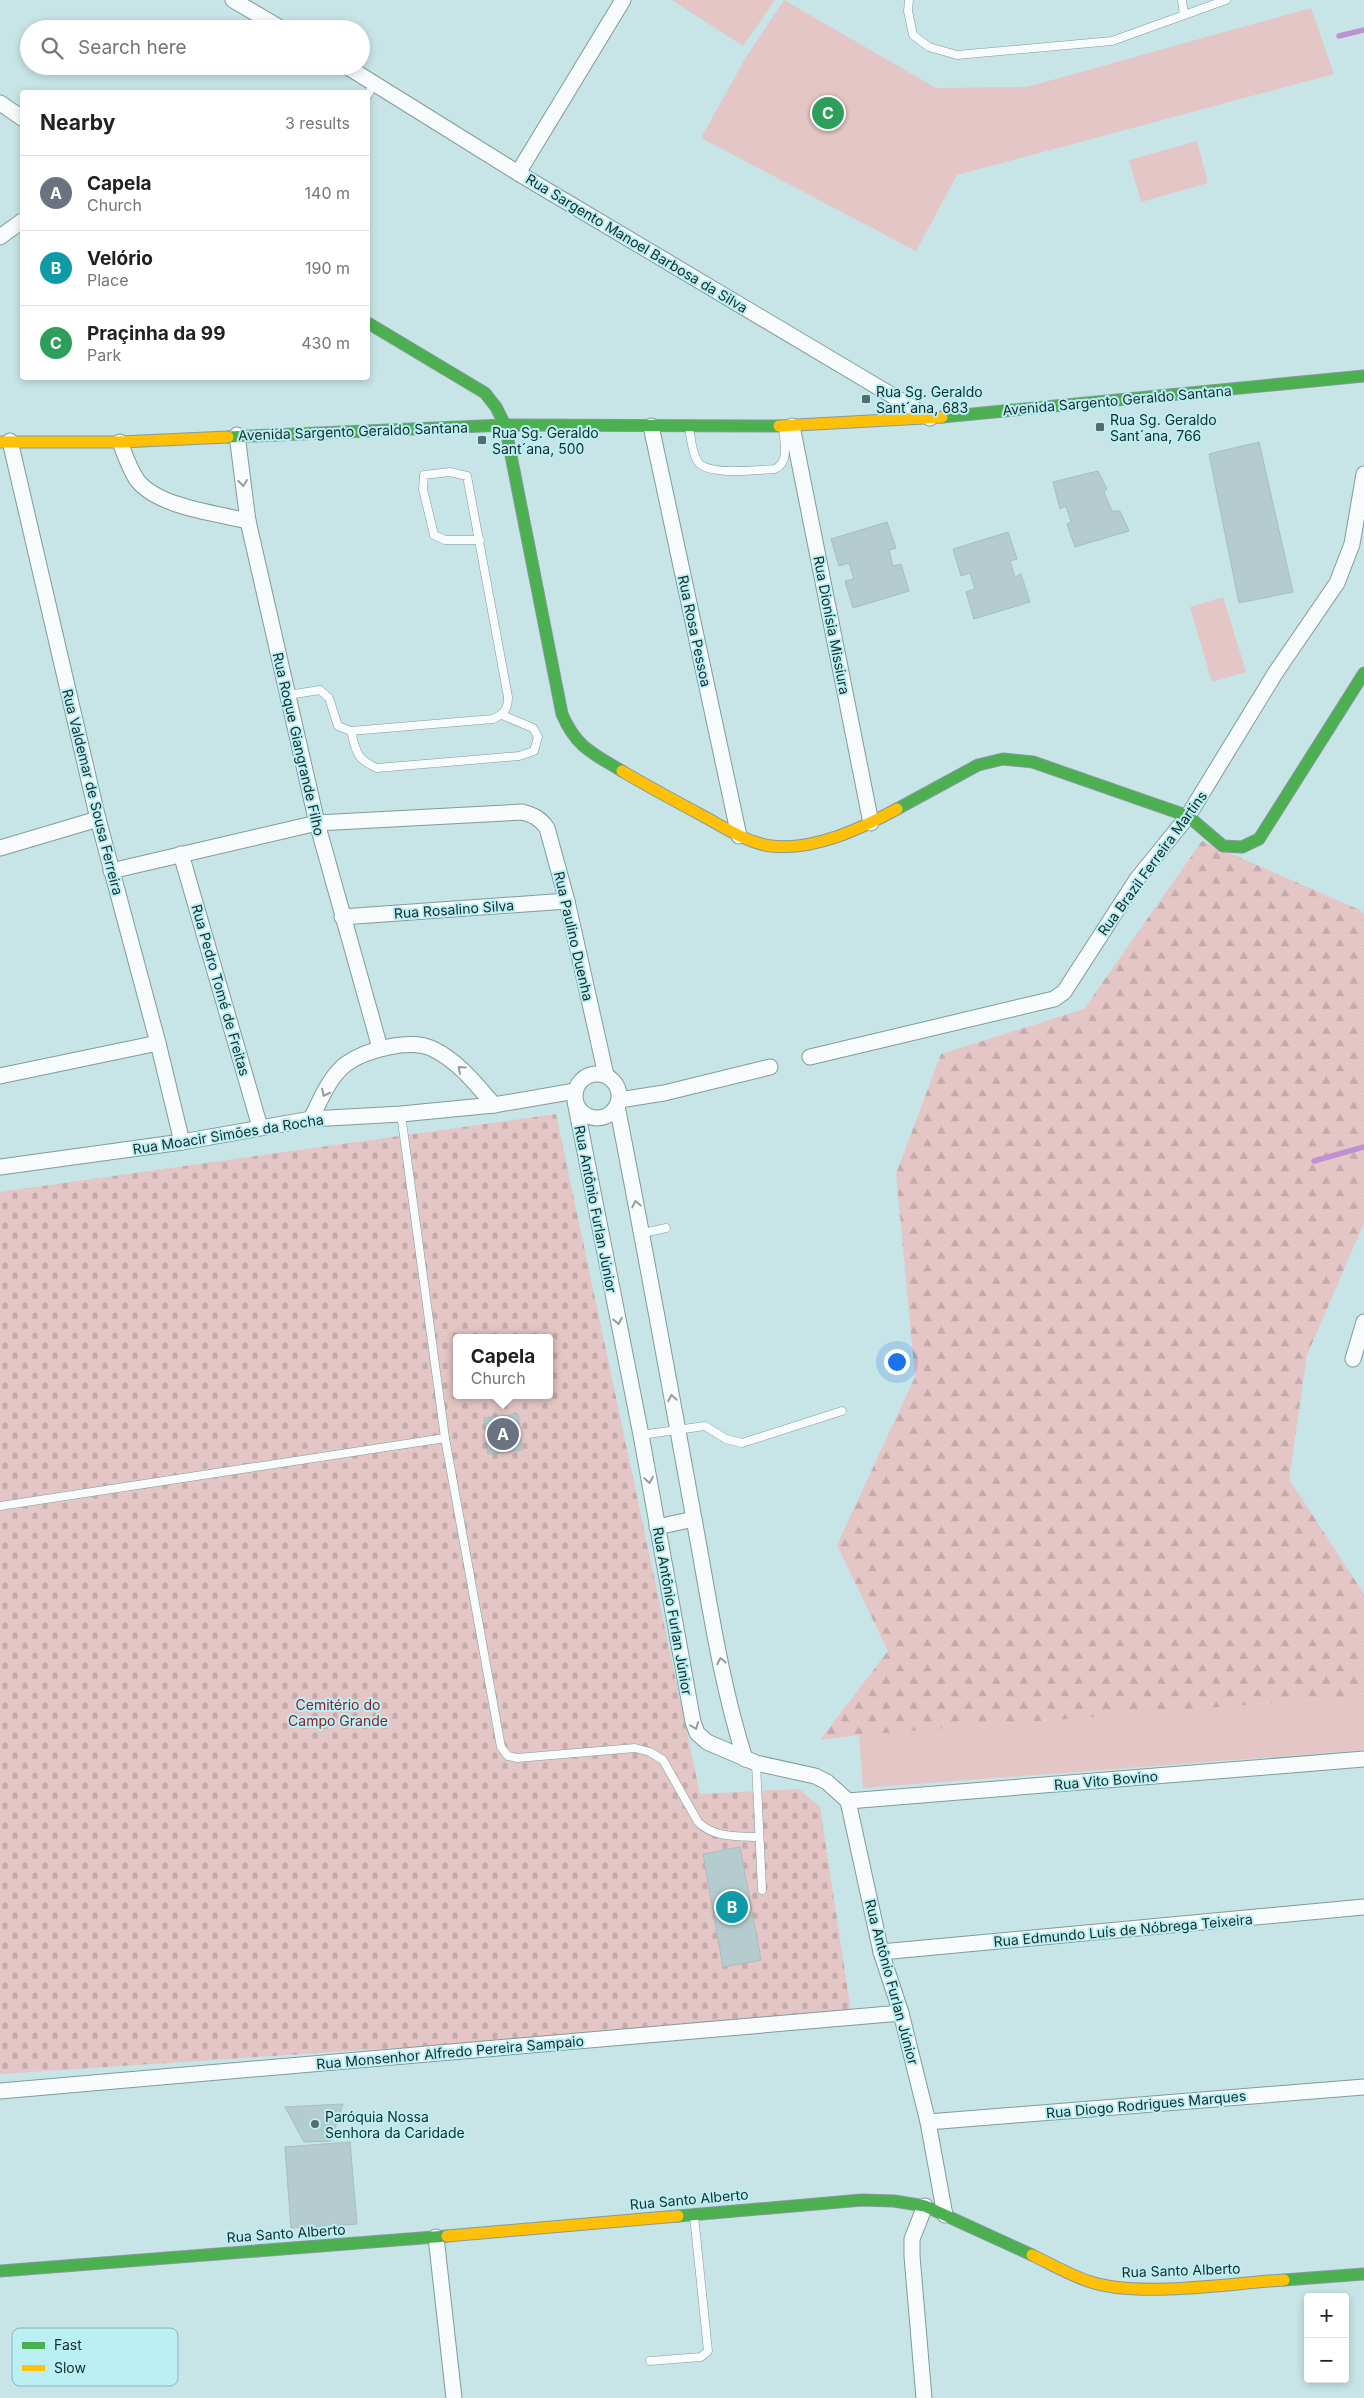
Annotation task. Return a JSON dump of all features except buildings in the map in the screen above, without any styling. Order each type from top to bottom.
[{"type":"street","points":[[233,0],[267,20]]},
{"type":"street","points":[[518,173],[623,0]]},
{"type":"street","name":"Rua Sargento Manoel Barbosa da Silva","points":[[355,75],[370,89],[518,173],[930,418]]},
{"type":"street","points":[[0,104],[20,117]]},
{"type":"street","points":[[0,238],[20,223]]},
{"type":"street","points":[[370,324],[485,393],[496,407],[505,425],[562,714],[570,733],[584,748],[645,785],[739,836],[769,846],[789,847],[815,843],[871,823],[978,765],[1003,759],[1033,762],[1188,816],[1223,846],[1242,847],[1259,839],[1364,673]]},
{"type":"street","name":"Avenida Sargento Geraldo Santana","points":[[5,441],[120,442],[237,435],[505,425],[787,426],[930,418],[1364,376]]},
{"type":"street","name":"Rua Rosa Pessoa","points":[[651,426],[739,836]]},
{"type":"street","name":"Rua Dionísia Missiura","points":[[787,426],[871,823]]},
{"type":"street","name":"Rua Roque Giangrande Filho","points":[[237,435],[248,521],[317,823],[380,1048]]},
{"type":"street","name":"Rua Valdemar de Sousa Ferreira","points":[[5,441],[111,871],[158,1043],[182,1142]]},
{"type":"street","points":[[120,442],[129,468],[138,481],[152,494],[171,502],[248,521]]},
{"type":"street","name":"Rua Brazil Ferreira Martins","points":[[810,1057],[1060,996],[1138,879],[1188,816],[1276,672],[1337,583],[1352,544],[1364,474]]},
{"type":"street","name":"Rua Paulino Duenha","points":[[317,823],[522,812],[542,821],[547,828],[567,901],[606,1075]]},
{"type":"street","points":[[0,848],[98,819]]},
{"type":"street","points":[[111,871],[317,823]]},
{"type":"street","name":"Rua Pedro Tomé de Freitas","points":[[181,854],[260,1126]]},
{"type":"street","name":"Rua Rosalino Silva","points":[[342,917],[567,901]]},
{"type":"street","points":[[0,1076],[158,1043]]},
{"type":"street","points":[[312,1119],[330,1083],[346,1064],[380,1048],[415,1045],[432,1048],[453,1062],[471,1078],[494,1105]]},
{"type":"street","points":[[750,1761],[733,1722],[677,1429],[618,1103],[619,1090],[614,1081],[606,1075],[596,1074],[587,1076],[579,1082],[575,1096],[582,1112],[594,1118],[607,1115],[618,1103],[770,1067]]},
{"type":"street","name":"Rua Moacir Simões da Rocha","points":[[0,1167],[182,1142],[260,1126],[312,1119],[401,1114],[575,1096]]},
{"type":"street","name":"Rua Antônio Furlan Júnior","points":[[575,1096],[693,1722],[697,1732],[707,1742],[750,1761],[815,1776],[827,1782],[848,1800],[881,1952],[901,2013],[928,2122],[945,2215]]},
{"type":"street","points":[[1353,1359],[1364,1322]]},
{"type":"street","points":[[657,1527],[694,1519]]},
{"type":"street","name":"Rua Vito Bovino","points":[[848,1800],[1364,1759]]},
{"type":"street","name":"Rua Edmundo Luís de Nóbrega Teixeira","points":[[881,1952],[1364,1908]]},
{"type":"street","name":"Rua Monsenhor Alfredo Pereira Sampaio","points":[[0,2091],[901,2013]]},
{"type":"street","name":"Rua Diogo Rodrigues Marques","points":[[928,2122],[1364,2087]]},
{"type":"street","name":"Rua Santo Alberto","points":[[0,2271],[436,2237],[862,2200],[894,2201],[925,2206],[1090,2282],[1118,2288],[1162,2288],[1364,2274]]},
{"type":"street","points":[[924,2398],[912,2239],[925,2206]]},
{"type":"street","points":[[436,2237],[454,2398]]},
{"type":"lane","points":[[909,0],[908,12],[912,35],[929,47],[957,55],[1112,41],[1226,0]]},
{"type":"lane","points":[[1182,0],[1184,15]]},
{"type":"lane","points":[[688,426],[697,460],[703,468],[715,470],[775,469],[781,466],[785,459],[787,426]]},
{"type":"lane","points":[[288,696],[320,690],[329,698],[338,726],[350,731],[493,719],[502,715],[508,706],[508,697],[480,540],[467,476],[450,472],[424,475],[423,488],[434,535],[445,540],[480,540]]},
{"type":"lane","points":[[350,731],[358,756],[365,763],[377,768],[519,756],[534,750],[538,737],[533,728],[502,715]]},
{"type":"lane","points":[[401,1114],[444,1438],[501,1747],[508,1756],[517,1758],[635,1748],[650,1752],[663,1760],[698,1822],[706,1829],[718,1834],[758,1837]]},
{"type":"lane","points":[[643,1233],[666,1228]]},
{"type":"lane","points":[[640,1435],[705,1426],[726,1439],[742,1443],[842,1411]]},
{"type":"lane","points":[[0,1506],[444,1438]]},
{"type":"lane","points":[[750,1761],[762,1890]]},
{"type":"lane","points":[[650,2361],[701,2357],[708,2351],[694,2214]]},
{"type":"green space","points":[[672,0],[775,0],[743,46]]},
{"type":"green space","points":[[784,0],[936,88],[1027,87],[1311,8],[1334,74],[957,175],[916,251],[701,138],[746,57]]},
{"type":"green space","points":[[1197,141],[1208,183],[1141,202],[1129,160]]},
{"type":"green space","points":[[1223,597],[1246,672],[1212,682],[1190,607]]},
{"type":"green space","points":[[1202,841],[1360,910],[1364,914],[1364,1223],[1307,1355],[1289,1479],[1364,1594],[1364,1696],[859,1735],[820,1740],[888,1651],[837,1545],[915,1377],[896,1174],[941,1054],[1084,1009]]},
{"type":"green space","name":"Cemitério do Campo Grande","points":[[556,1114],[700,1794],[799,1789],[820,1807],[852,2018],[0,2074],[0,1192]]},
{"type":"green space","points":[[1364,1696],[1364,1750],[863,1788],[859,1735]]},
{"type":"waterway","points":[[1339,36],[1364,30]]},
{"type":"waterway","points":[[1314,1161],[1364,1147]]},
{"type":"traffic: fast","points":[[370,324],[485,393],[496,407],[505,425],[562,714],[579,742],[594,754],[622,771]]},
{"type":"traffic: fast","points":[[942,417],[1364,376]]},
{"type":"traffic: fast","points":[[228,437],[505,425],[779,426]]},
{"type":"traffic: fast","points":[[897,809],[978,765],[1003,759],[1033,762],[1188,816],[1223,846],[1242,847],[1259,839],[1364,673]]},
{"type":"traffic: fast","points":[[678,2216],[862,2200],[894,2201],[925,2206],[1032,2255]]},
{"type":"traffic: fast","points":[[0,2271],[447,2236]]},
{"type":"traffic: fast","points":[[1284,2280],[1364,2274]]},
{"type":"traffic: slow","points":[[779,426],[942,417]]},
{"type":"traffic: slow","points":[[0,442],[120,442],[228,437]]},
{"type":"traffic: slow","points":[[622,771],[737,834],[754,842],[771,846],[787,847],[820,842],[852,831],[897,809]]},
{"type":"traffic: slow","points":[[447,2236],[678,2216]]},
{"type":"traffic: slow","points":[[1032,2255],[1076,2277],[1111,2287],[1134,2289],[1186,2288],[1284,2280]]},
{"type":"place","name":"Praçinha da 99","points":[[828,113]]},
{"type":"place","name":"Rua Sg. Geraldo Sant´ana, 683","points":[[866,399]]},
{"type":"place","name":"Rua Sg. Geraldo Sant´ana, 766","points":[[1100,427]]},
{"type":"place","name":"Rua Sg. Geraldo Sant´ana, 500","points":[[482,440]]},
{"type":"place","name":"Capela","points":[[503,1434]]},
{"type":"place","name":"Velório","points":[[732,1907]]},
{"type":"place","name":"Paróquia Nossa Senhora da Caridade","points":[[315,2124]]}]
